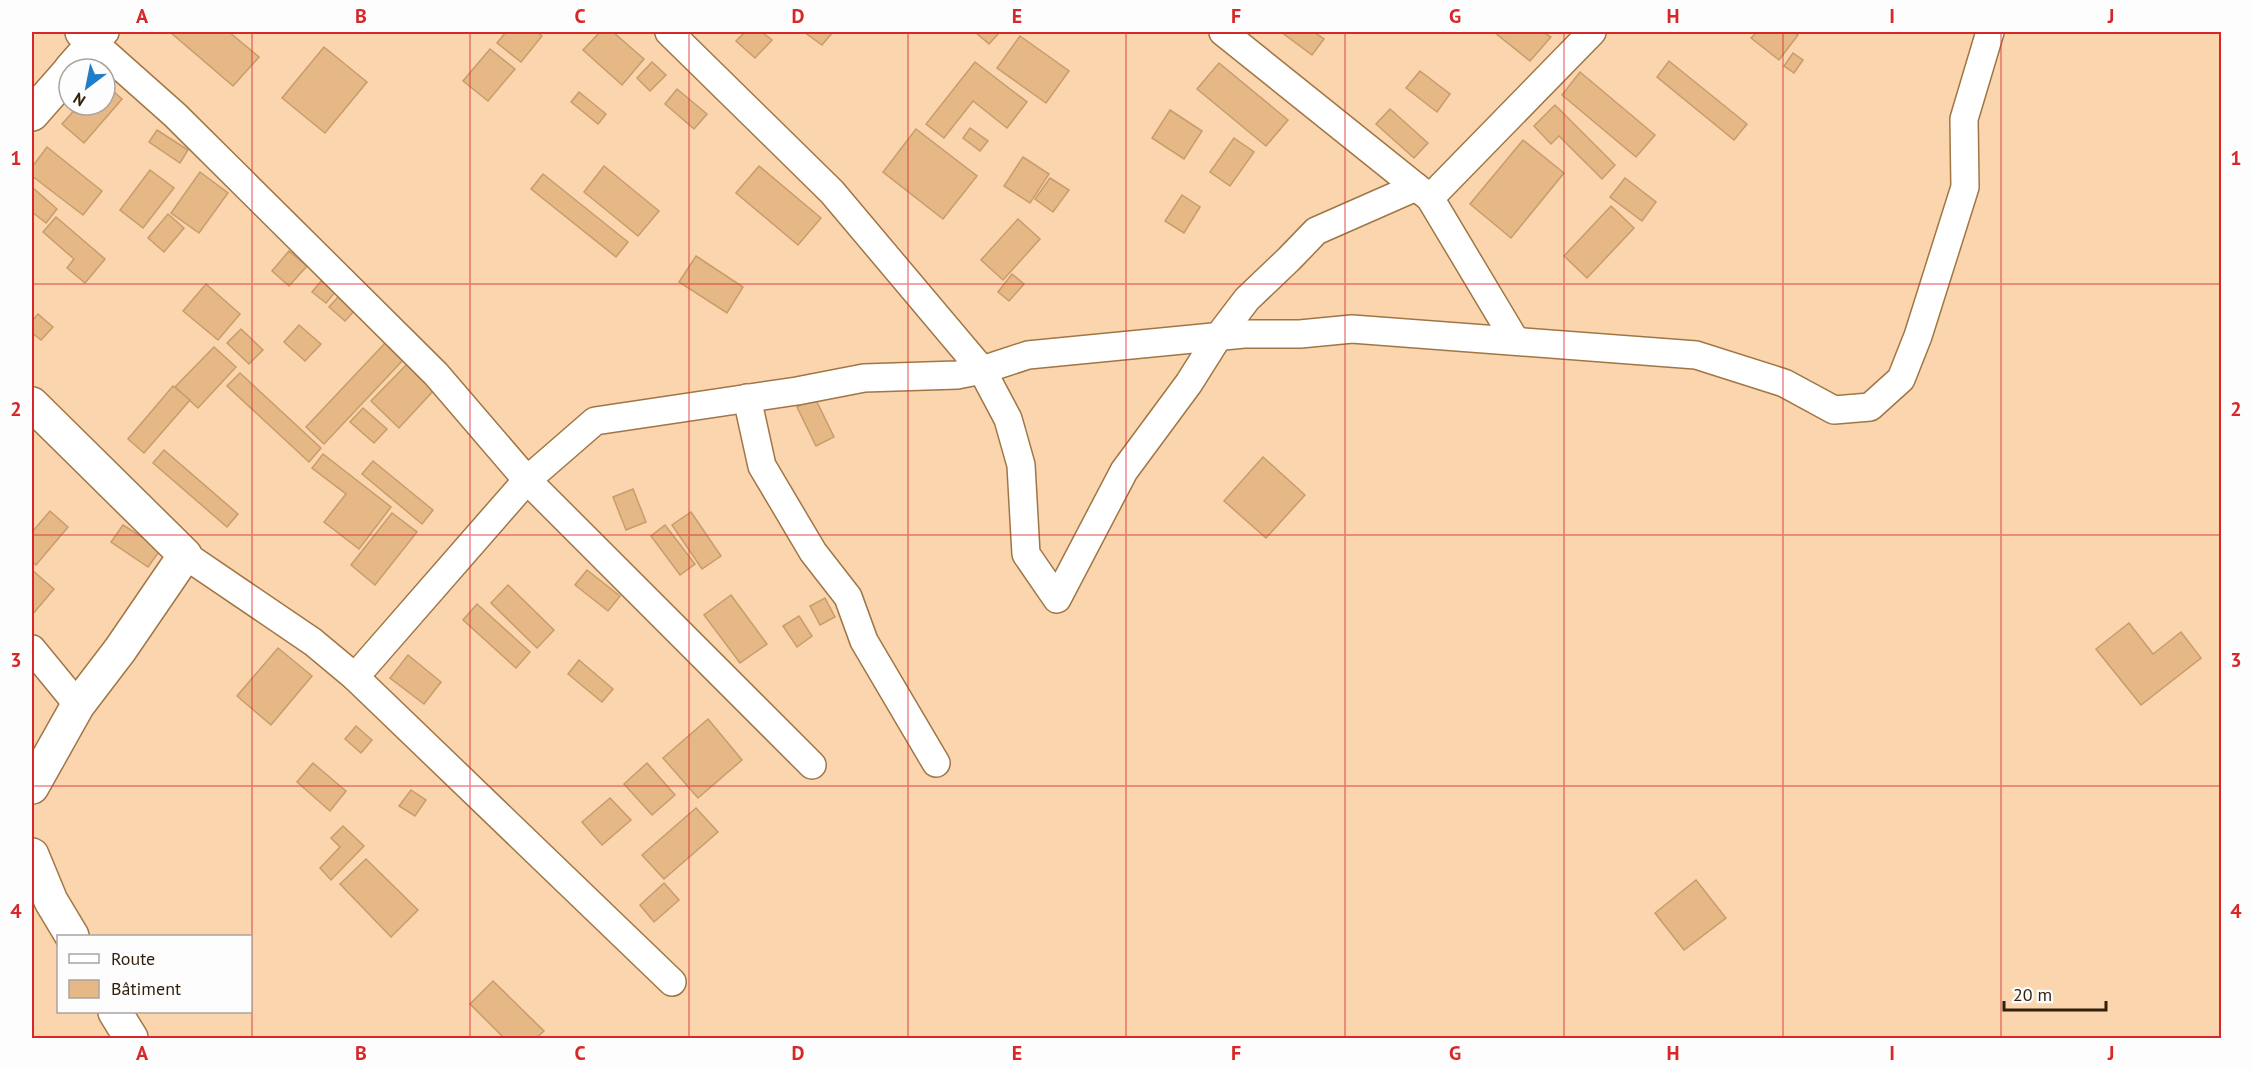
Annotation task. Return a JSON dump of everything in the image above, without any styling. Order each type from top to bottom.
[{"type":"street","points":[[669,32],[831,192],[981,370],[1008,419],[1021,465],[1026,554],[1057,599],[1124,471],[1247,299],[1316,231],[1423,193],[1592,32]]},
{"type":"street","points":[[355,677],[527,480],[595,421],[864,378],[957,375],[1028,355],[1244,334],[1300,334],[1352,329],[1696,355],[1784,383],[1834,410],[1870,407],[1901,379],[1918,336],[1965,187],[1964,119],[1989,32]]},
{"type":"street","points":[[1230,34],[1423,193],[1515,340]]},
{"type":"street","points":[[79,57],[94,35],[436,374],[527,480],[812,765]]},
{"type":"street","points":[[32,114],[57,85]]},
{"type":"street","points":[[747,398],[762,466],[813,552],[848,597],[864,641],[936,763]]},
{"type":"street","points":[[32,404],[185,555],[313,642],[355,677],[672,982]]},
{"type":"street","points":[[32,787],[78,705],[120,650],[185,555]]},
{"type":"street","points":[[32,649],[78,705]]},
{"type":"street","points":[[32,855],[41,896],[71,935]]},
{"type":"street","points":[[116,1013],[131,1038]]},
{"type":"building","points":[[170,32],[229,32],[259,57],[233,86]]},
{"type":"building","points":[[506,32],[536,32],[542,36],[521,62],[497,43]]},
{"type":"building","points":[[600,32],[613,32],[644,59],[622,85],[583,50]]},
{"type":"building","points":[[745,32],[762,32],[772,40],[755,58],[736,41]]},
{"type":"building","points":[[804,32],[833,32],[822,45]]},
{"type":"building","points":[[975,32],[1000,32],[989,44]]},
{"type":"building","points":[[1281,32],[1314,32],[1324,39],[1312,55]]},
{"type":"building","points":[[1494,32],[1543,32],[1551,37],[1530,61]]},
{"type":"building","points":[[1757,32],[1793,32],[1798,35],[1779,60],[1751,38]]},
{"type":"building","points":[[1020,36],[1069,71],[1046,103],[997,68]]},
{"type":"building","points":[[324,47],[367,82],[325,133],[282,98]]},
{"type":"building","points":[[490,49],[515,69],[488,101],[463,81]]},
{"type":"building","points":[[1793,53],[1803,60],[1794,73],[1784,66]]},
{"type":"building","points":[[1669,61],[1747,124],[1734,140],[1657,77]]},
{"type":"building","points":[[652,62],[666,75],[650,91],[637,78]]},
{"type":"building","points":[[975,62],[1027,102],[1007,128],[973,101],[944,138],[926,124]]},
{"type":"building","points":[[1219,63],[1288,120],[1266,146],[1197,89]]},
{"type":"building","points":[[1420,71],[1450,94],[1437,112],[1406,88]]},
{"type":"building","points":[[1580,72],[1655,135],[1636,157],[1562,95]]},
{"type":"building","points":[[677,89],[707,114],[694,129],[665,104]]},
{"type":"building","points":[[579,92],[606,114],[598,124],[571,102]]},
{"type":"building","points":[[117,95],[122,99],[117,105]]},
{"type":"building","points":[[1555,105],[1615,165],[1602,179],[1559,136],[1551,144],[1534,126]]},
{"type":"building","points":[[1390,109],[1428,143],[1414,158],[1376,124]]},
{"type":"building","points":[[1170,110],[1202,131],[1184,159],[1152,138]]},
{"type":"building","points":[[68,117],[106,117],[84,143],[62,124]]},
{"type":"building","points":[[970,128],[988,141],[980,151],[963,138]]},
{"type":"building","points":[[916,129],[977,176],[943,219],[883,172]]},
{"type":"building","points":[[157,130],[188,150],[180,163],[149,142]]},
{"type":"building","points":[[1234,138],[1254,152],[1230,186],[1210,172]]},
{"type":"building","points":[[1523,140],[1564,173],[1511,238],[1470,204]]},
{"type":"building","points":[[47,147],[102,191],[83,215],[32,176],[32,167]]},
{"type":"building","points":[[1023,157],[1049,174],[1030,203],[1004,186]]},
{"type":"building","points":[[604,166],[659,211],[638,236],[584,192]]},
{"type":"building","points":[[759,166],[821,218],[798,245],[736,193]]},
{"type":"building","points":[[150,170],[174,188],[143,228],[120,210]]},
{"type":"building","points":[[200,172],[228,193],[199,233],[171,213]]},
{"type":"building","points":[[543,174],[628,242],[616,257],[531,189]]},
{"type":"building","points":[[1050,178],[1069,190],[1053,212],[1035,199]]},
{"type":"building","points":[[1625,178],[1656,202],[1642,221],[1610,197]]},
{"type":"building","points":[[32,187],[57,209],[46,223],[32,212]]},
{"type":"building","points":[[1182,195],[1200,207],[1184,233],[1165,221]]},
{"type":"building","points":[[1611,206],[1634,228],[1587,278],[1564,256]]},
{"type":"building","points":[[168,214],[184,228],[164,252],[148,238]]},
{"type":"building","points":[[56,217],[105,259],[85,283],[67,268],[74,259],[43,232]]},
{"type":"building","points":[[1018,219],[1040,239],[1003,280],[981,260]]},
{"type":"building","points":[[289,251],[307,266],[289,286],[272,271]]},
{"type":"building","points":[[696,256],[743,287],[727,313],[679,282]]},
{"type":"building","points":[[1012,274],[1024,284],[1009,301],[998,292]]},
{"type":"building","points":[[322,280],[336,291],[326,303],[312,292]]},
{"type":"building","points":[[206,284],[240,314],[218,340],[183,311]]},
{"type":"building","points":[[339,296],[355,310],[345,321],[329,307]]},
{"type":"building","points":[[38,314],[53,327],[41,340],[32,333],[32,321]]},
{"type":"building","points":[[299,325],[321,344],[305,361],[284,342]]},
{"type":"building","points":[[241,329],[263,350],[249,364],[227,343]]},
{"type":"building","points":[[386,342],[404,359],[324,444],[306,427]]},
{"type":"building","points":[[214,347],[236,367],[198,408],[175,387]]},
{"type":"building","points":[[408,363],[435,389],[399,428],[371,401]]},
{"type":"building","points":[[240,373],[321,448],[309,462],[227,386]]},
{"type":"building","points":[[173,386],[190,400],[144,453],[128,439]]},
{"type":"building","points":[[815,398],[834,437],[816,446],[797,407]]},
{"type":"building","points":[[363,408],[387,429],[374,443],[350,422]]},
{"type":"building","points":[[164,450],[238,514],[227,527],[153,463]]},
{"type":"building","points":[[323,454],[391,507],[359,549],[324,522],[346,494],[312,468]]},
{"type":"building","points":[[1263,457],[1305,495],[1266,538],[1224,501]]},
{"type":"building","points":[[373,461],[433,510],[422,524],[362,474]]},
{"type":"building","points":[[633,489],[646,522],[626,530],[613,497]]},
{"type":"building","points":[[50,511],[68,527],[36,565],[32,561],[32,532]]},
{"type":"building","points":[[691,512],[721,556],[702,569],[672,525]]},
{"type":"building","points":[[392,513],[417,532],[375,585],[351,565]]},
{"type":"building","points":[[123,525],[161,549],[148,567],[111,542]]},
{"type":"building","points":[[665,525],[695,564],[680,575],[651,536]]},
{"type":"building","points":[[32,570],[54,589],[32,615]]},
{"type":"building","points":[[587,570],[620,596],[608,611],[575,585]]},
{"type":"building","points":[[508,585],[554,630],[537,648],[491,603]]},
{"type":"building","points":[[731,595],[767,644],[740,663],[704,615]]},
{"type":"building","points":[[825,598],[835,617],[820,625],[810,606]]},
{"type":"building","points":[[477,604],[530,652],[516,668],[463,620]]},
{"type":"building","points":[[799,616],[812,636],[797,647],[783,626]]},
{"type":"building","points":[[2129,623],[2153,654],[2181,632],[2201,658],[2141,705],[2096,649]]},
{"type":"building","points":[[278,648],[312,676],[271,725],[237,696]]},
{"type":"building","points":[[408,655],[441,682],[424,704],[390,678]]},
{"type":"building","points":[[579,660],[613,689],[602,702],[568,674]]},
{"type":"building","points":[[708,719],[742,760],[698,798],[663,758]]},
{"type":"building","points":[[356,726],[372,740],[361,753],[345,739]]},
{"type":"building","points":[[313,763],[346,791],[330,811],[297,782]]},
{"type":"building","points":[[647,763],[675,795],[652,815],[624,784]]},
{"type":"building","points":[[411,790],[426,800],[415,816],[399,806]]},
{"type":"building","points":[[610,798],[631,820],[602,845],[582,822]]},
{"type":"building","points":[[696,808],[718,832],[664,879],[642,855]]},
{"type":"building","points":[[343,826],[364,846],[331,880],[320,868],[340,847],[331,838]]},
{"type":"building","points":[[366,859],[418,910],[391,937],[340,884]]},
{"type":"building","points":[[1696,880],[1726,918],[1684,950],[1655,913]]},
{"type":"building","points":[[664,883],[679,900],[654,922],[640,905]]},
{"type":"building","points":[[493,981],[544,1031],[536,1038],[504,1038],[470,1004]]}]
